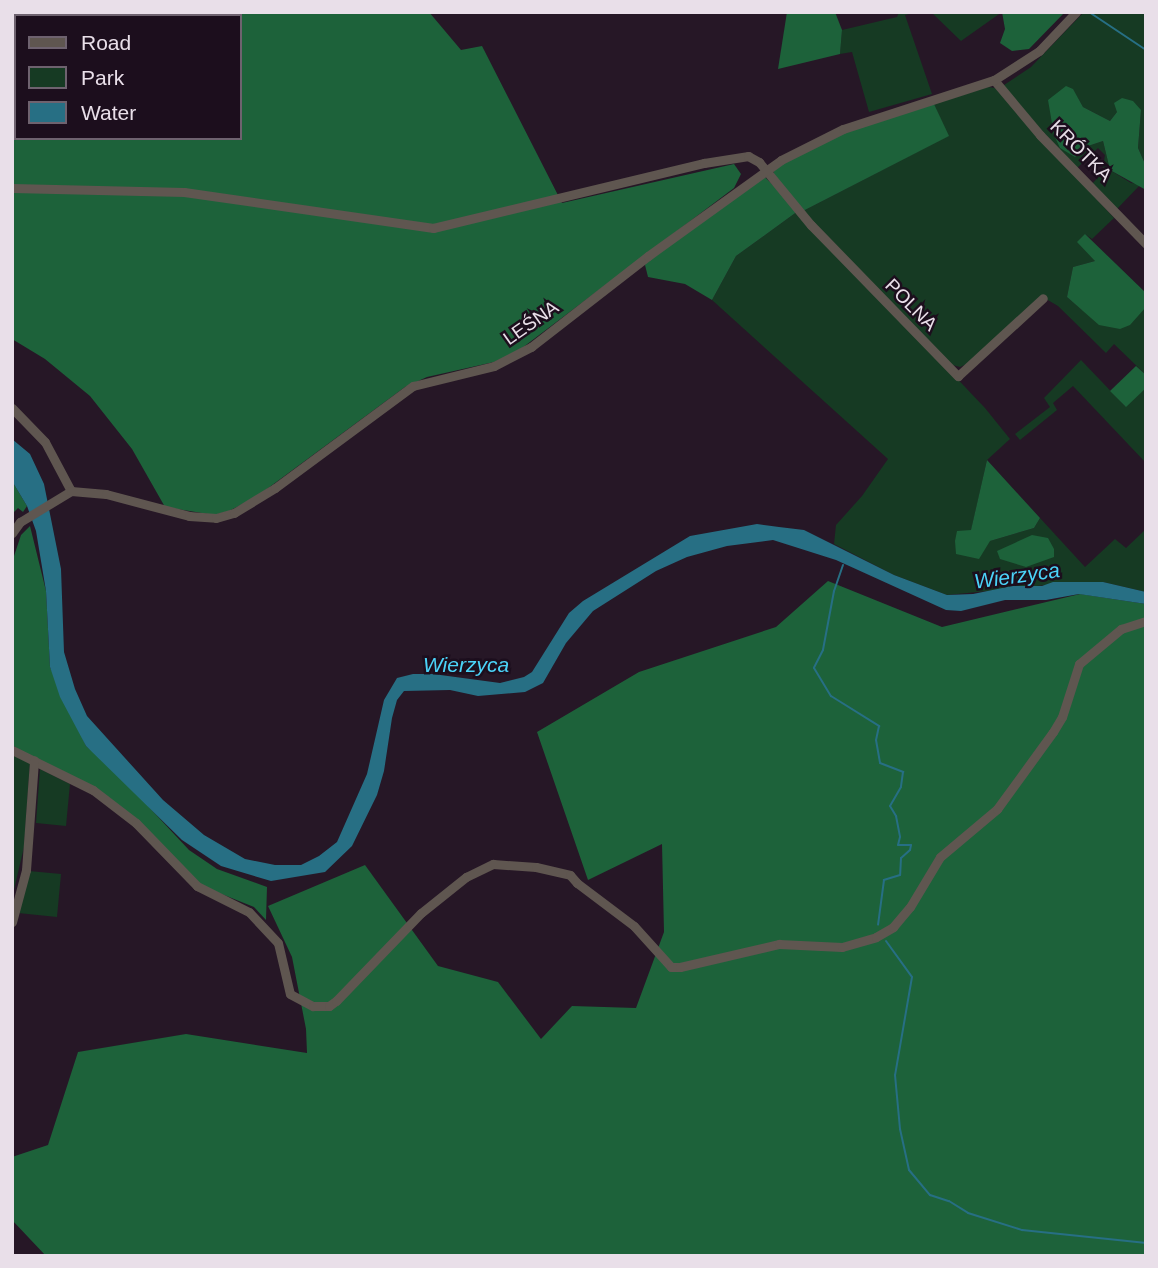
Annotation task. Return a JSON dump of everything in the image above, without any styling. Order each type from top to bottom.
[{"type":"street","name":"LEŚNA","points":[[71,491],[106,494],[189,516],[216,517],[234,513],[275,488],[414,386],[495,366],[531,347],[765,170],[826,136],[994,80],[1039,51],[1076,12]]},
{"type":"street","name":"KRÓTKA","points":[[994,80],[1040,135],[1146,244]]},
{"type":"street","points":[[12,188],[184,192],[433,228],[736,157],[755,159],[765,170]]},
{"type":"street","name":"POLNA","points":[[765,170],[811,225],[958,376],[1043,298]]},
{"type":"street","points":[[12,408],[46,442],[71,491],[29,517],[12,533]]},
{"type":"street","points":[[12,750],[93,790],[136,823],[197,886],[249,912],[278,943],[290,994],[313,1006],[329,1006],[421,913],[466,877],[493,864],[536,867],[570,874],[577,883],[634,926],[671,967],[779,944],[842,947],[876,937],[901,920],[940,857],[997,809],[1054,732],[1062,717],[1079,664],[1112,634],[1129,625],[1146,621]]},
{"type":"street","points":[[12,922],[26,870],[34,760]]},
{"type":"green space","points":[[12,12],[429,12],[461,50],[482,46],[562,203],[734,164],[741,174],[734,188],[518,351],[494,362],[427,377],[405,387],[256,497],[229,511],[214,515],[165,507],[132,449],[90,396],[45,359],[12,339]]},
{"type":"green space","points":[[787,12],[835,12],[842,30],[840,54],[778,69]]},
{"type":"green space","points":[[899,12],[918,12],[905,15],[932,94],[869,112],[852,52],[840,54],[842,30],[897,17]]},
{"type":"green space","points":[[931,12],[1002,12],[961,41]]},
{"type":"green space","points":[[1002,12],[1065,12],[1029,49],[1012,51],[1000,43],[1005,29]]},
{"type":"green space","points":[[1084,12],[1146,12],[1146,166],[1138,148],[1141,110],[1117,112],[1110,121],[1083,107],[1073,90],[1085,147],[1103,141],[1110,170],[1131,183],[1141,184],[1116,210],[1092,184],[1102,173],[1105,155],[1098,148],[1077,168],[1001,87],[1031,67]]},
{"type":"green space","points":[[1066,86],[1073,89],[1083,107],[1110,121],[1117,112],[1114,103],[1122,98],[1133,101],[1141,110],[1138,148],[1146,166],[1146,190],[1110,170],[1103,141],[1085,147],[1075,157],[1060,148],[1054,135],[1048,100]]},
{"type":"green space","points":[[988,87],[995,88],[1114,218],[1092,239],[1085,234],[1095,261],[1073,267],[1067,297],[1082,310],[1146,307],[1146,375],[1114,344],[1106,353],[1058,306],[1041,296],[969,363],[960,367],[949,364],[803,211],[948,136],[934,104]]},
{"type":"green space","points":[[934,104],[949,136],[803,211],[773,176],[774,169],[786,160],[838,133]]},
{"type":"green space","points":[[763,175],[798,211],[736,256],[712,300],[685,284],[648,277],[645,265],[649,258]]},
{"type":"green space","points":[[798,211],[985,408],[1010,439],[987,460],[971,531],[990,541],[1034,528],[1040,518],[1085,567],[1115,539],[1126,548],[1146,529],[1146,592],[1103,582],[1077,582],[947,595],[894,575],[834,544],[836,525],[862,496],[888,459],[712,300],[736,256]]},
{"type":"green space","points":[[1085,234],[1146,293],[1146,307],[1130,325],[1120,329],[1099,325],[1067,297],[1073,267],[1095,261],[1077,242]]},
{"type":"green space","points":[[1081,360],[1125,406],[1146,388],[1146,463],[1073,386],[1053,403],[1057,410],[1020,440],[1015,434],[1050,407],[1044,398]]},
{"type":"green space","points":[[1136,366],[1146,375],[1146,388],[1126,407],[1110,391]]},
{"type":"green space","points":[[987,460],[1040,518],[1034,528],[990,541],[979,559],[956,554],[955,541],[957,531],[971,530]]},
{"type":"green space","points":[[12,481],[27,506],[23,512],[18,508],[12,514]]},
{"type":"green space","points":[[30,526],[46,591],[50,667],[86,746],[116,772],[189,850],[217,869],[267,887],[266,920],[254,907],[204,887],[110,798],[38,762],[12,745],[12,562],[21,535]]},
{"type":"green space","points":[[1032,535],[1048,538],[1054,549],[1054,557],[1026,567],[1000,559],[997,551]]},
{"type":"green space","points":[[828,581],[942,627],[1080,594],[1146,604],[1146,1256],[46,1256],[12,1220],[12,1157],[48,1145],[78,1052],[186,1034],[307,1053],[306,1029],[292,957],[268,906],[365,865],[438,966],[498,982],[541,1039],[572,1006],[636,1008],[664,932],[662,844],[588,880],[537,732],[639,672],[776,627]]},
{"type":"green space","points":[[12,753],[30,762],[24,847],[12,898]]},
{"type":"green space","points":[[40,769],[70,784],[66,826],[36,823]]},
{"type":"green space","points":[[29,871],[61,874],[57,917],[18,913]]},
{"type":"water","points":[[12,439],[30,454],[44,484],[61,569],[64,652],[75,689],[87,716],[163,800],[204,835],[245,859],[275,865],[301,865],[319,856],[337,842],[367,774],[384,700],[397,678],[413,674],[433,674],[500,683],[524,677],[532,672],[569,613],[583,601],[690,536],[757,524],[804,530],[894,575],[947,595],[973,594],[1012,586],[1042,586],[1053,582],[1103,582],[1146,592],[1146,604],[1079,594],[1046,600],[1005,600],[961,611],[946,610],[836,560],[773,540],[727,546],[687,557],[656,571],[593,611],[566,643],[543,683],[525,692],[478,696],[450,690],[404,691],[397,700],[392,718],[384,771],[377,795],[352,846],[325,872],[271,881],[221,866],[182,840],[86,746],[60,697],[50,667],[46,591],[36,531],[27,506],[12,481]]},
{"type":"waterway","points":[[962,12],[968,12]]},
{"type":"waterway","points":[[1089,12],[1146,50]]},
{"type":"waterway","points":[[843,565],[834,591],[823,650],[814,668],[831,696],[879,726],[876,740],[880,763],[903,772],[901,787],[890,806],[896,816],[900,837],[898,845],[911,845],[910,850],[901,858],[900,875],[884,880],[878,925]]},
{"type":"waterway","points":[[886,941],[912,977],[895,1075],[900,1129],[909,1170],[930,1195],[949,1201],[968,1213],[1022,1230],[1146,1243]]},
{"type":"water label","name":"Wierzyca","points":[[1017,576]]},
{"type":"water label","name":"Wierzyca","points":[[466,665]]}]
